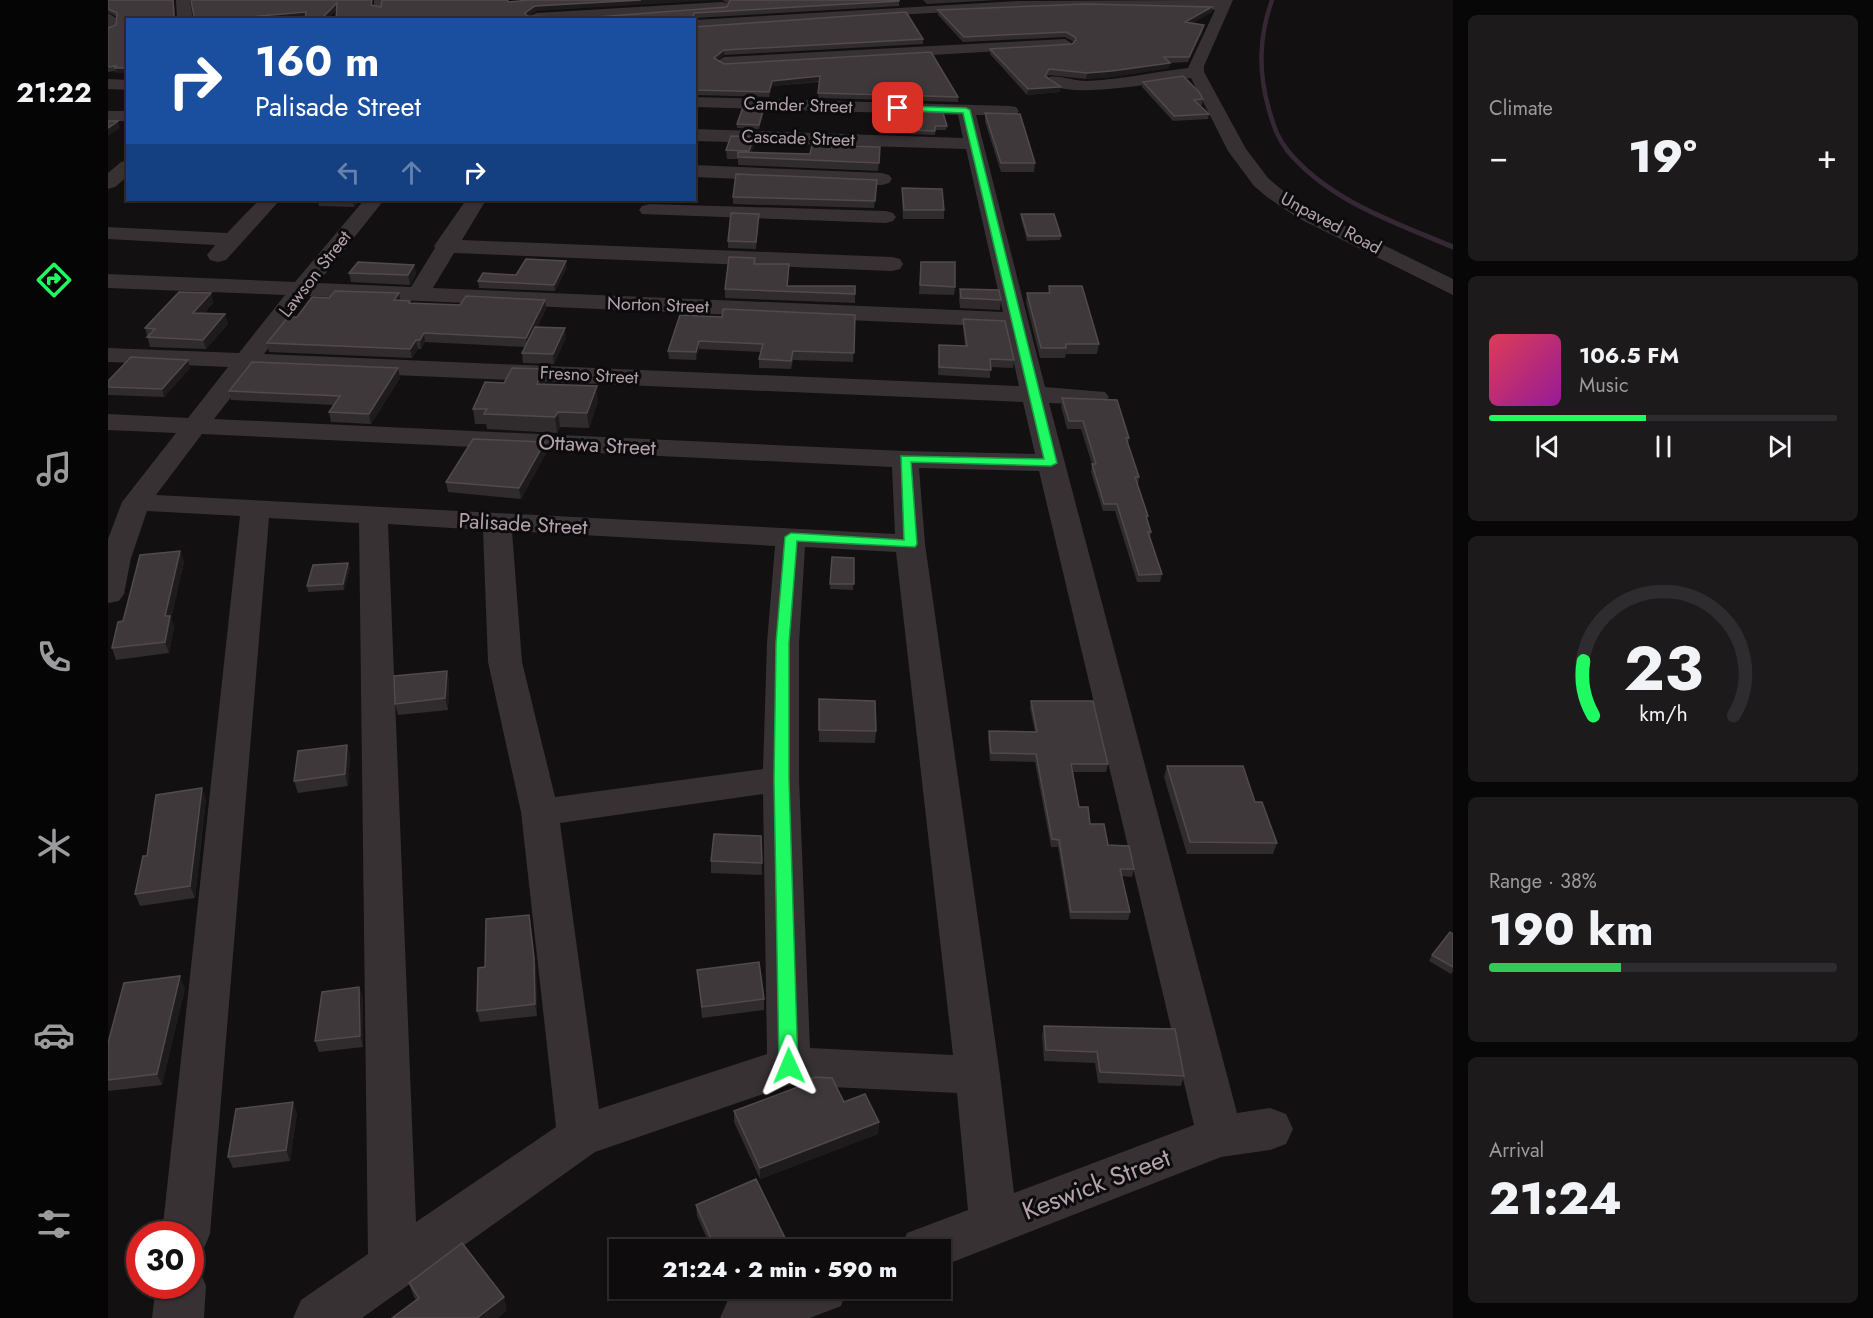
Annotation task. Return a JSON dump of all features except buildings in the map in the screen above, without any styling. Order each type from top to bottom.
[{"type":"street","points":[[183,0],[185,18]]},
{"type":"street","points":[[811,0],[863,72]]},
{"type":"street","points":[[535,1],[536,18]]},
{"type":"street","points":[[1098,2],[1110,18]]},
{"type":"street","points":[[696,24],[932,4],[1225,3],[1196,66],[1196,72],[1087,86],[1067,85],[1055,81]]},
{"type":"street","points":[[550,18],[743,4]]},
{"type":"street","points":[[108,18],[108,28]]},
{"type":"street","points":[[837,36],[940,25]]},
{"type":"street","points":[[724,62],[1065,44]]},
{"type":"street","name":"Unpaved Road","points":[[1196,72],[1237,151],[1261,182],[1274,193],[1303,213],[1453,288]]},
{"type":"street","points":[[108,84],[126,85]]},
{"type":"street","name":"Camder Street","points":[[696,102],[1010,111]]},
{"type":"street","points":[[966,110],[1032,388],[1220,1136]]},
{"type":"street","points":[[108,116],[126,117]]},
{"type":"street","name":"Cascade Street","points":[[696,135],[974,144]]},
{"type":"street","points":[[445,246],[632,255],[894,290],[879,140]]},
{"type":"street","points":[[108,183],[124,156]]},
{"type":"street","points":[[696,171],[882,179]]},
{"type":"street","points":[[193,284],[269,201]]},
{"type":"street","name":"Lawson Street","points":[[108,594],[112,558],[136,502],[373,201]]},
{"type":"street","points":[[417,295],[445,246],[475,201]]},
{"type":"street","points":[[632,255],[650,205],[886,217]]},
{"type":"street","points":[[108,234],[232,240]]},
{"type":"street","name":"Norton Street","points":[[108,281],[417,295],[894,290],[1017,320]]},
{"type":"street","name":"Fresno Street","points":[[108,343],[252,355],[1095,390]]},
{"type":"street","name":"Fresno Street","points":[[108,355],[252,355]]},
{"type":"street","name":"Ottawa Street","points":[[108,422],[905,459],[1051,463]]},
{"type":"street","points":[[905,459],[910,544],[978,1075],[993,1223]]},
{"type":"street","name":"Palisade Street","points":[[136,502],[497,524],[910,544]]},
{"type":"street","points":[[187,1221],[255,510]]},
{"type":"street","points":[[373,516],[393,1267]]},
{"type":"street","points":[[497,524],[505,662],[540,813],[580,1136]]},
{"type":"street","points":[[789,1066],[781,779],[783,643],[791,537]]},
{"type":"street","points":[[540,813],[781,779]]},
{"type":"street","points":[[319,1318],[580,1136],[789,1066],[978,1075]]},
{"type":"street","name":"Keswick Street","points":[[951,1239],[1220,1136],[1270,1129]]},
{"type":"street","points":[[178,1318],[180,1299]]},
{"type":"street","points":[[746,1318],[795,1299]]},
{"type":"waterway","points":[[1272,0],[1262,41],[1263,82],[1274,127],[1288,151]]},
{"type":"waterway","points":[[1287,150],[1304,168],[1342,197],[1386,219],[1453,247]]},
{"type":"route","points":[[789,1066],[781,779],[783,643],[791,537],[910,544],[905,459],[1051,463],[966,110],[898,108]]}]
